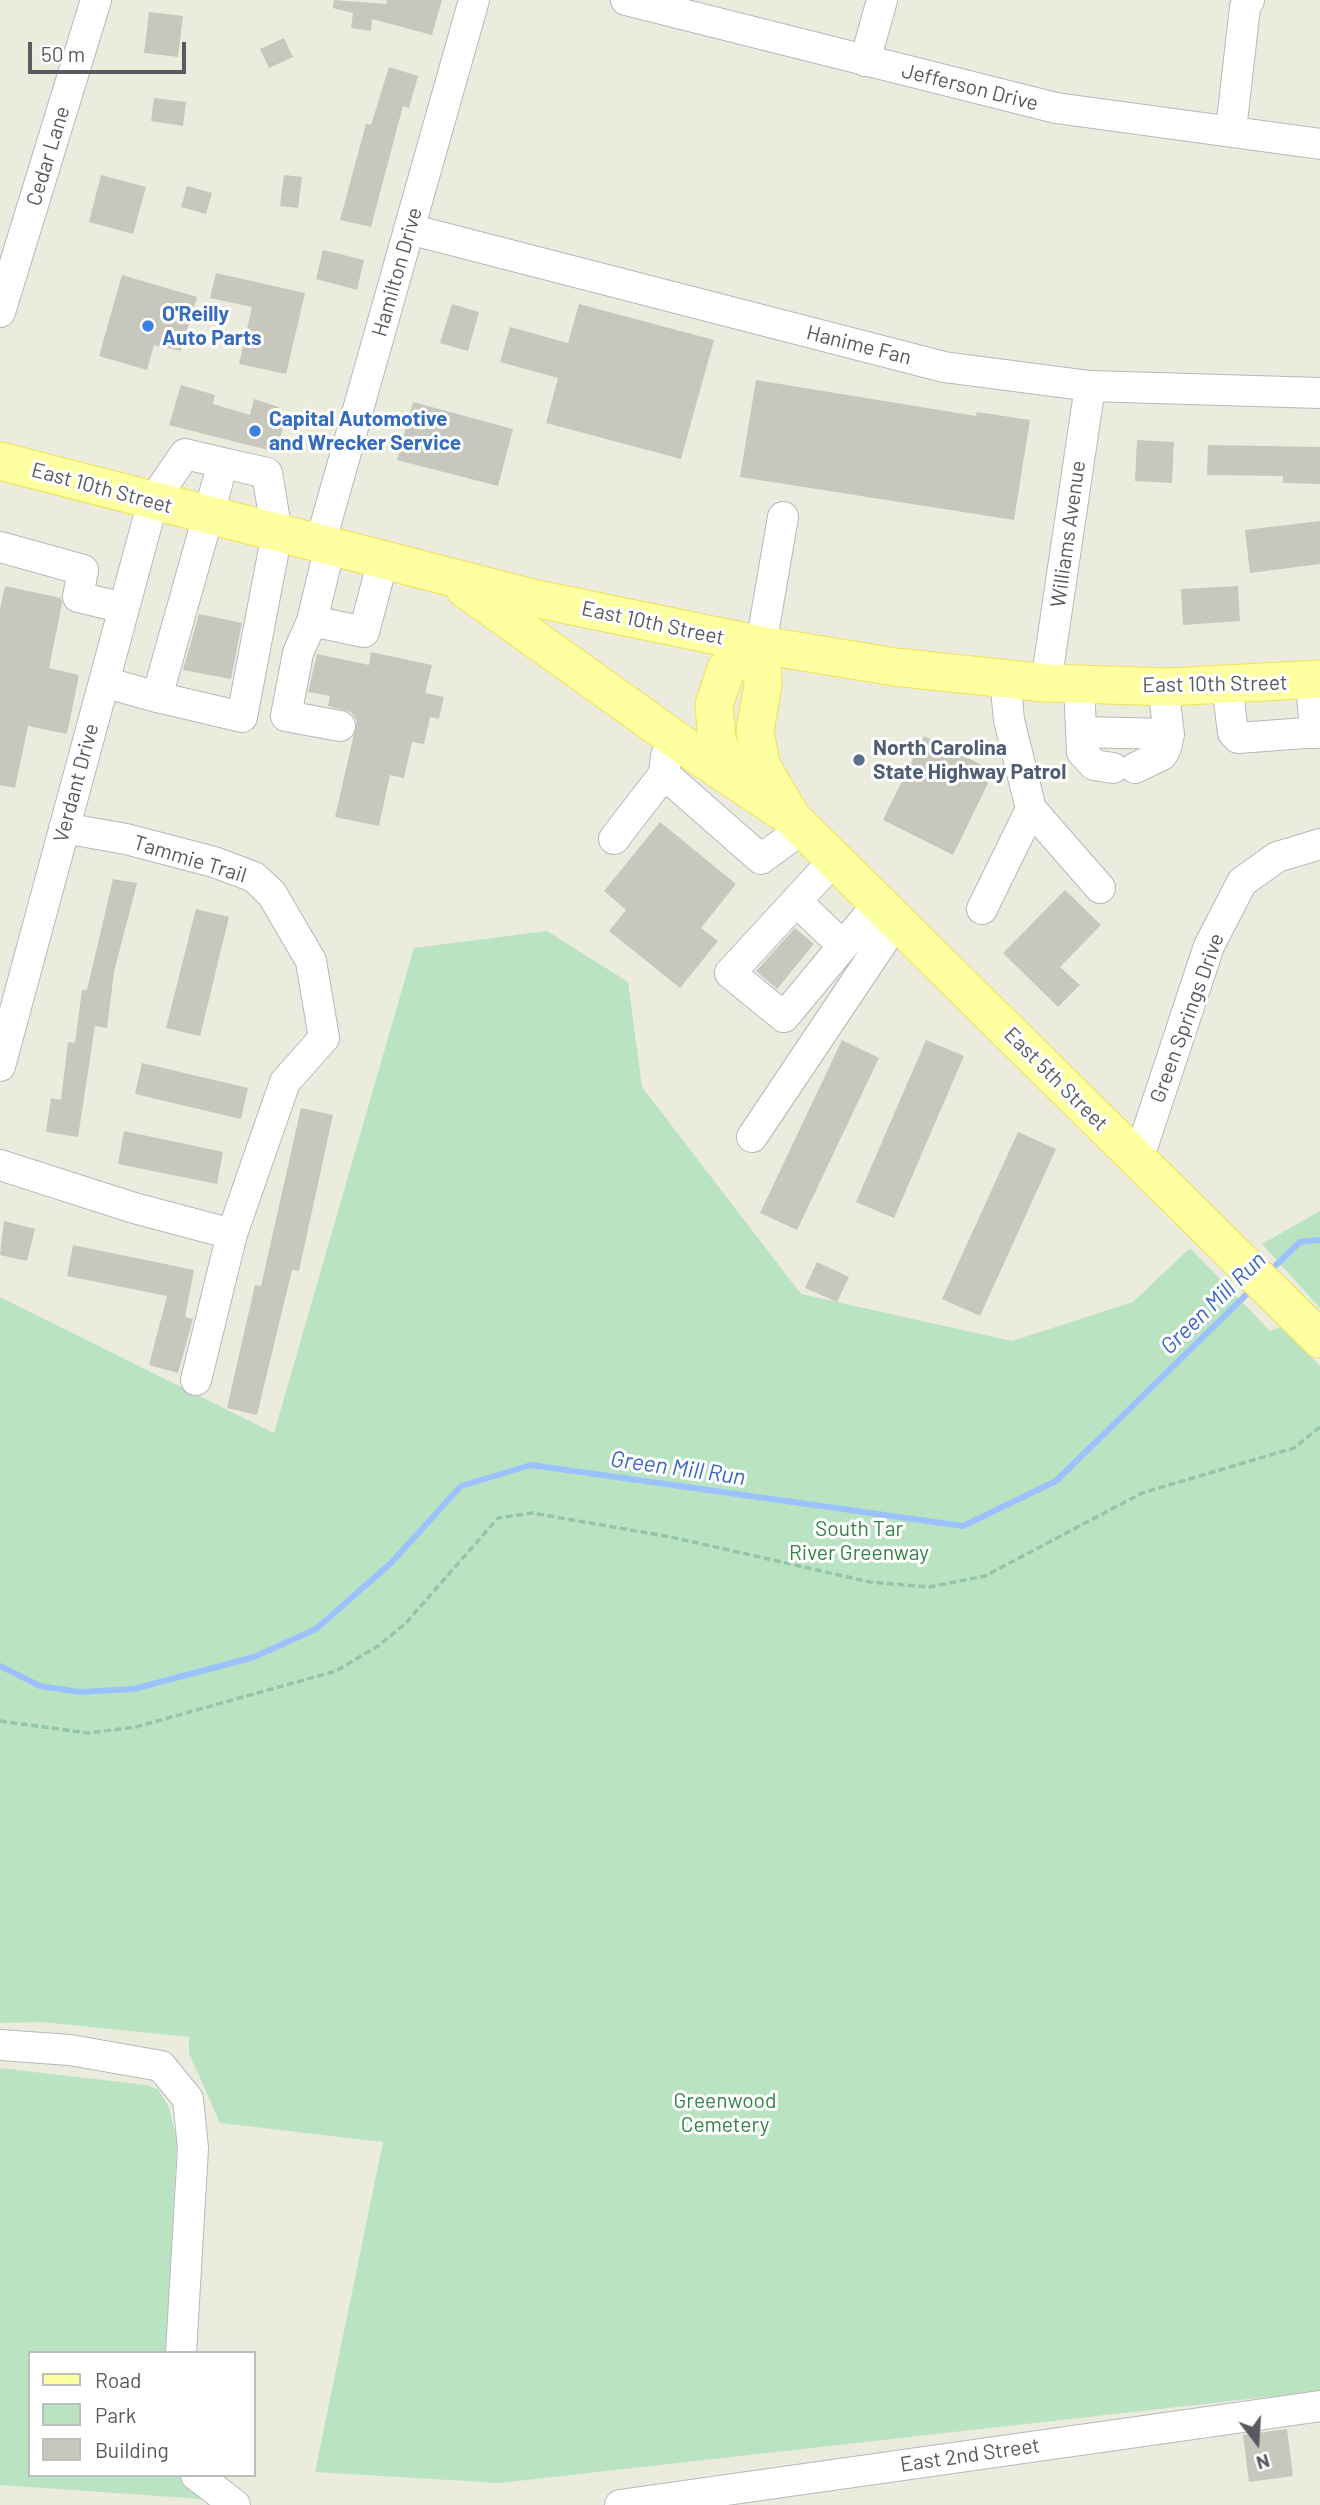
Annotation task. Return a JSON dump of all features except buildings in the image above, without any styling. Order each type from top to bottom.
[{"type":"main road","name":"East 10th Street","points":[[0,461],[528,597],[761,645],[895,667],[1063,683],[1163,687],[1315,680]]},
{"type":"main road","name":"East 5th Street","points":[[447,576],[668,735],[797,823],[1320,1339]]},
{"type":"main road","points":[[731,777],[717,739],[714,705],[726,668],[761,645]]},
{"type":"main road","name":"East 5th Street","points":[[761,645],[763,684],[755,731],[761,765],[797,823]]},
{"type":"street","name":"Cedar Lane","points":[[0,312],[13,225],[96,0]]},
{"type":"street","name":"Hamilton Drive","points":[[340,726],[286,716],[298,653],[312,621],[325,545],[409,229],[474,0]]},
{"type":"street","name":"Jefferson Drive","points":[[626,0],[1056,108],[1320,144]]},
{"type":"street","points":[[865,61],[882,0]]},
{"type":"street","points":[[1231,130],[1245,7],[1249,0]]},
{"type":"street","name":"Hanime Fan","points":[[409,229],[944,367],[1090,386],[1320,393]]},
{"type":"street","name":"Williams Avenue","points":[[1090,386],[1063,683],[1081,732],[1085,758],[1094,765],[1124,768],[1162,755],[1169,734]]},
{"type":"street","name":"Verdant Drive","points":[[0,1066],[7,1017],[64,828],[153,500],[185,454],[223,463]]},
{"type":"street","points":[[104,682],[157,697],[242,716],[277,533],[268,473],[223,463],[157,697]]},
{"type":"street","points":[[761,645],[783,517]]},
{"type":"street","points":[[0,547],[83,570],[78,597],[124,608]]},
{"type":"street","points":[[312,621],[364,632],[383,560]]},
{"type":"street","points":[[1005,679],[1009,720],[1031,808],[1100,888]]},
{"type":"street","points":[[1227,685],[1233,733],[1238,738],[1317,733],[1315,680]]},
{"type":"street","points":[[1081,732],[1169,734],[1163,687]]},
{"type":"street","points":[[614,839],[664,774],[668,735]]},
{"type":"street","points":[[664,774],[761,859],[797,823]]},
{"type":"street","points":[[982,909],[1031,808]]},
{"type":"street","name":"Tammie Trail","points":[[64,828],[214,862],[254,877],[271,894],[311,961],[324,1038],[285,1082],[232,1234]]},
{"type":"street","name":"Green Springs Drive","points":[[1138,1160],[1209,946],[1242,882],[1277,857],[1320,844]]},
{"type":"street","points":[[834,860],[730,973],[784,1017],[843,946],[887,913]]},
{"type":"street","points":[[796,901],[843,946]]},
{"type":"street","points":[[752,1137],[887,913]]},
{"type":"street","points":[[0,1165],[134,1208],[232,1234],[195,1380]]},
{"type":"street","points":[[0,2045],[70,2050],[161,2066],[188,2099],[193,2148],[181,2351]]},
{"type":"street","name":"East 2nd Street","points":[[620,2505],[1320,2406]]},
{"type":"street","points":[[199,2477],[234,2505]]},
{"type":"path","points":[[0,1721],[88,1733],[136,1727],[336,1671],[378,1646],[405,1624],[498,1518],[532,1513],[671,1537],[870,1582],[929,1587],[985,1576],[1142,1493],[1294,1448],[1320,1427]]},
{"type":"green space","points":[[547,931],[628,982],[642,1087],[801,1294],[1012,1341],[1133,1302],[1190,1248],[1270,1331],[1282,1327],[1320,1366],[1320,2391],[499,2483],[315,2472],[383,2142],[220,2123],[189,2053],[189,2037],[42,2022],[0,2023],[0,1297],[274,1433],[414,948]]},
{"type":"green space","points":[[1320,1211],[1320,1308],[1262,1244]]},
{"type":"green space","points":[[0,2068],[146,2085],[158,2089],[169,2107],[177,2140],[166,2351],[28,2351],[28,2477],[180,2477],[202,2499],[0,2485]]},
{"type":"waterway","name":"Green Mill Run","points":[[1268,1273],[1300,1242],[1320,1240]]},
{"type":"waterway","name":"Green Mill Run","points":[[0,1666],[40,1686],[80,1692],[134,1689],[254,1657],[316,1629],[391,1563],[461,1486],[531,1465],[963,1526],[1056,1481],[1253,1288]]},
{"type":"place","name":"O'Reilly Auto Parts","points":[[148,326]]},
{"type":"place","name":"Capital Automotive and Wrecker Service","points":[[255,431]]},
{"type":"place","name":"North Carolina State Highway Patrol","points":[[859,760]]},
{"type":"park label","name":"South Tar River Greenway","points":[[859,1541]]},
{"type":"park label","name":"Greenwood Cemetery","points":[[725,2113]]}]
